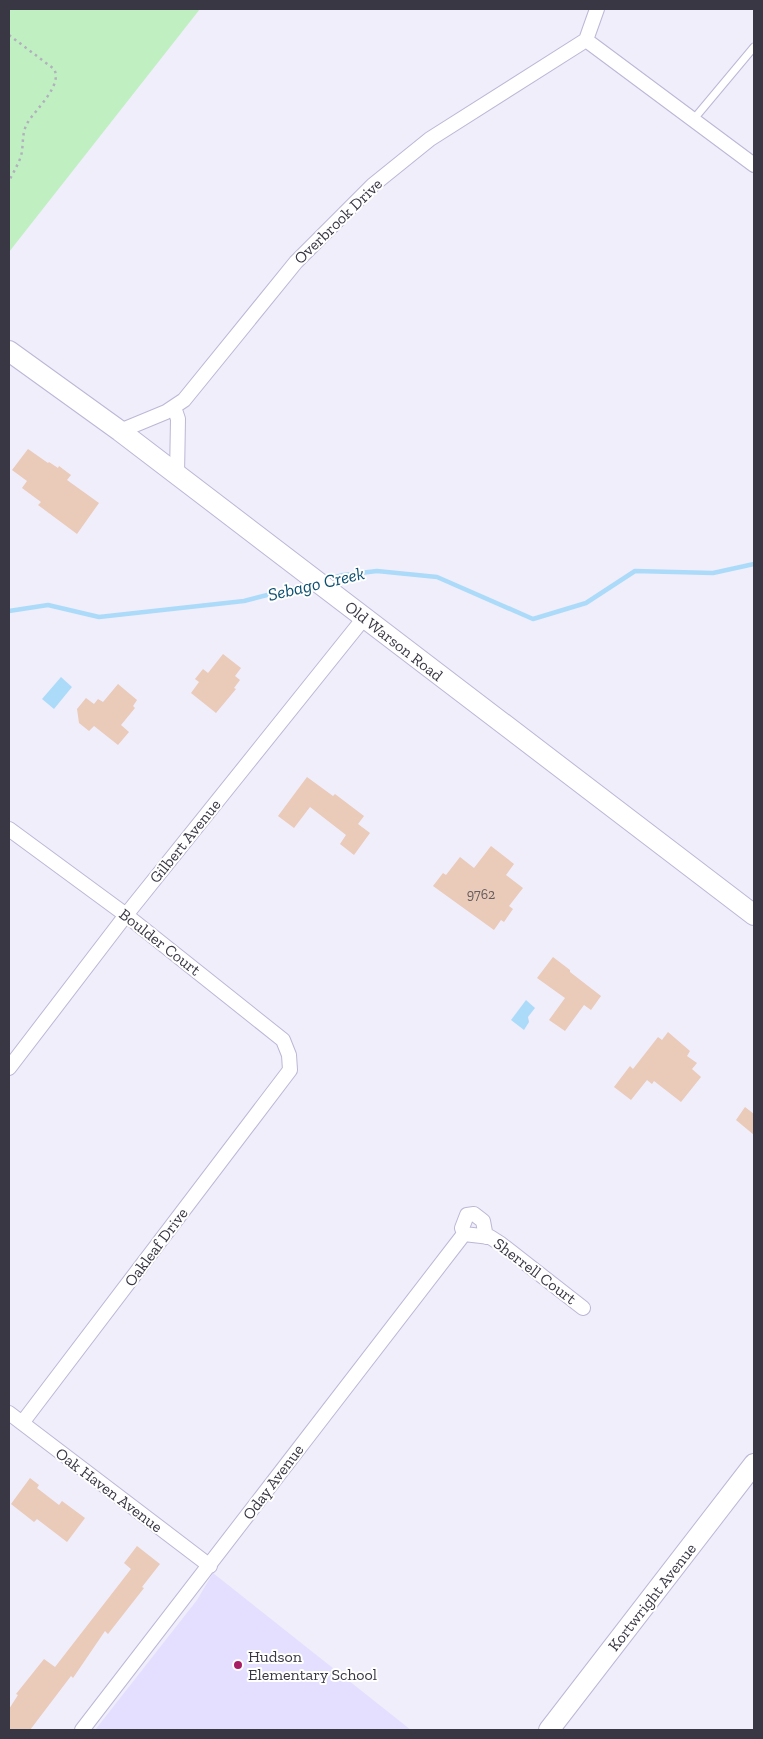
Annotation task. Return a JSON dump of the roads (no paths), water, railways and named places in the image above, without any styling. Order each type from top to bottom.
[{"type":"street","points":[[597,9],[586,40],[754,165]]},
{"type":"street","name":"Overbrook Drive","points":[[120,431],[166,412],[184,400],[298,260],[373,185],[430,140],[586,40]]},
{"type":"street","name":"Old Warson Road","points":[[9,351],[177,474],[754,915]]},
{"type":"street","points":[[174,407],[178,419],[177,474]]},
{"type":"street","name":"Gilbert Avenue","points":[[9,1068],[126,915],[364,618]]},
{"type":"street","name":"Boulder Court","points":[[9,828],[126,915],[284,1040],[289,1054],[290,1070]]},
{"type":"street","name":"Oakleaf Drive","points":[[22,1423],[290,1070]]},
{"type":"street","name":"Sherrell Court","points":[[486,1237],[483,1221],[474,1214],[467,1215],[462,1228],[464,1234],[486,1237],[490,1237],[583,1308]]},
{"type":"street","name":"Oday Avenue","points":[[82,1730],[464,1234]]},
{"type":"street","name":"Oak Haven Avenue","points":[[9,1413],[210,1566]]},
{"type":"street","name":"Kortwright Avenue","points":[[549,1730],[754,1464]]},
{"type":"lane","points":[[694,120],[754,47]]},
{"type":"water","points":[[61,677],[72,687],[54,709],[42,699]]},
{"type":"water","points":[[526,1000],[535,1008],[528,1017],[529,1022],[524,1030],[511,1020]]},
{"type":"waterway","name":"Sebago Creek","points":[[325,580],[343,575],[377,571],[437,577],[533,619],[586,603],[635,571],[713,573],[754,564]]},
{"type":"waterway","name":"Sebago Creek","points":[[9,611],[48,605],[99,617],[244,601],[310,584]]},
{"type":"place","name":"Hudson Elementary School","points":[[238,1665]]}]
